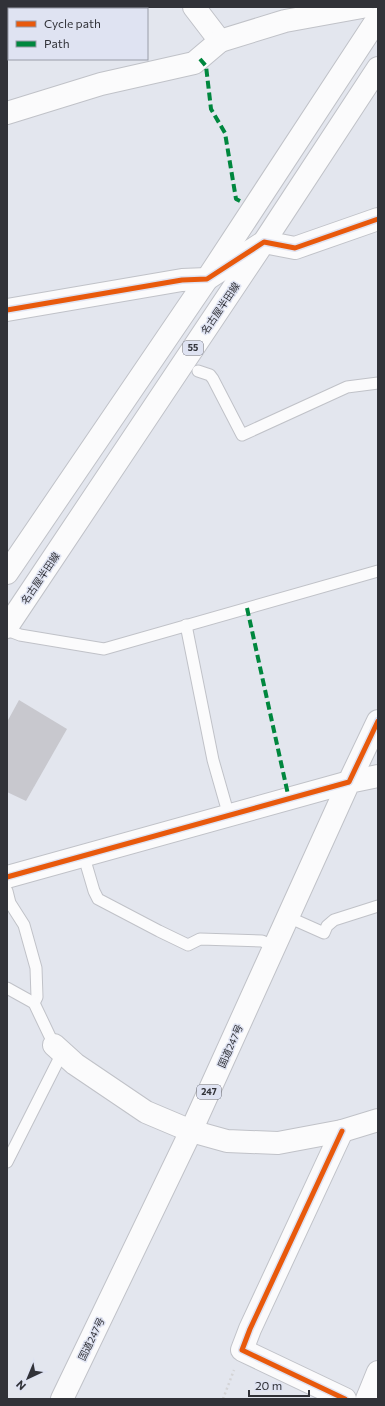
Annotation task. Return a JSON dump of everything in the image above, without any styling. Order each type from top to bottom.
[{"type":"main road","points":[[194,7],[220,41]]},
{"type":"main road","points":[[7,113],[101,84],[194,63],[220,41],[285,21],[362,7]]},
{"type":"main road","points":[[7,573],[207,279],[378,18]]},
{"type":"main road","name":"名古屋半田線","points":[[7,627],[264,242],[378,68]]},
{"type":"main road","points":[[7,310],[182,280],[207,279],[264,242],[295,248],[378,219]]},
{"type":"main road","name":"国道247号","points":[[62,1399],[191,1131],[378,721]]},
{"type":"main road","points":[[7,877],[84,857],[349,782],[378,776]]},
{"type":"main road","points":[[59,1050],[75,1064],[146,1112],[191,1131],[227,1142],[278,1143],[342,1130],[378,1120]]},
{"type":"main road","points":[[342,1130],[250,1329],[242,1350],[345,1399]]},
{"type":"main road","points":[[367,1399],[378,1372]]},
{"type":"lane","points":[[198,371],[210,375],[213,379],[242,435],[347,387],[378,383]]},
{"type":"lane","points":[[7,630],[20,635],[104,649],[378,571]]},
{"type":"lane","points":[[186,626],[212,760],[229,816]]},
{"type":"lane","points":[[84,857],[94,891],[98,899],[188,945],[200,939],[262,941],[275,947]]},
{"type":"lane","points":[[7,891],[10,903],[24,925],[36,968],[37,997],[34,1003]]},
{"type":"lane","points":[[288,917],[324,933],[327,926],[334,920],[378,906]]},
{"type":"lane","points":[[7,988],[34,1003],[59,1050],[59,1059],[7,1162]]},
{"type":"path","points":[[223,1399],[242,1350]]},
{"type":"building","points":[[19,700],[67,729],[26,801],[7,792],[7,722]]},
{"type":"marked path","points":[[200,59],[206,66],[211,109],[225,133],[236,199],[240,201]]},
{"type":"marked path","points":[[247,608],[289,799]]},
{"type":"cycle path","points":[[7,310],[182,280],[207,279],[264,242],[295,248],[378,219]]},
{"type":"cycle path","points":[[7,877],[349,782],[378,721]]},
{"type":"cycle path","points":[[342,1131],[250,1329],[242,1350],[345,1399]]}]
